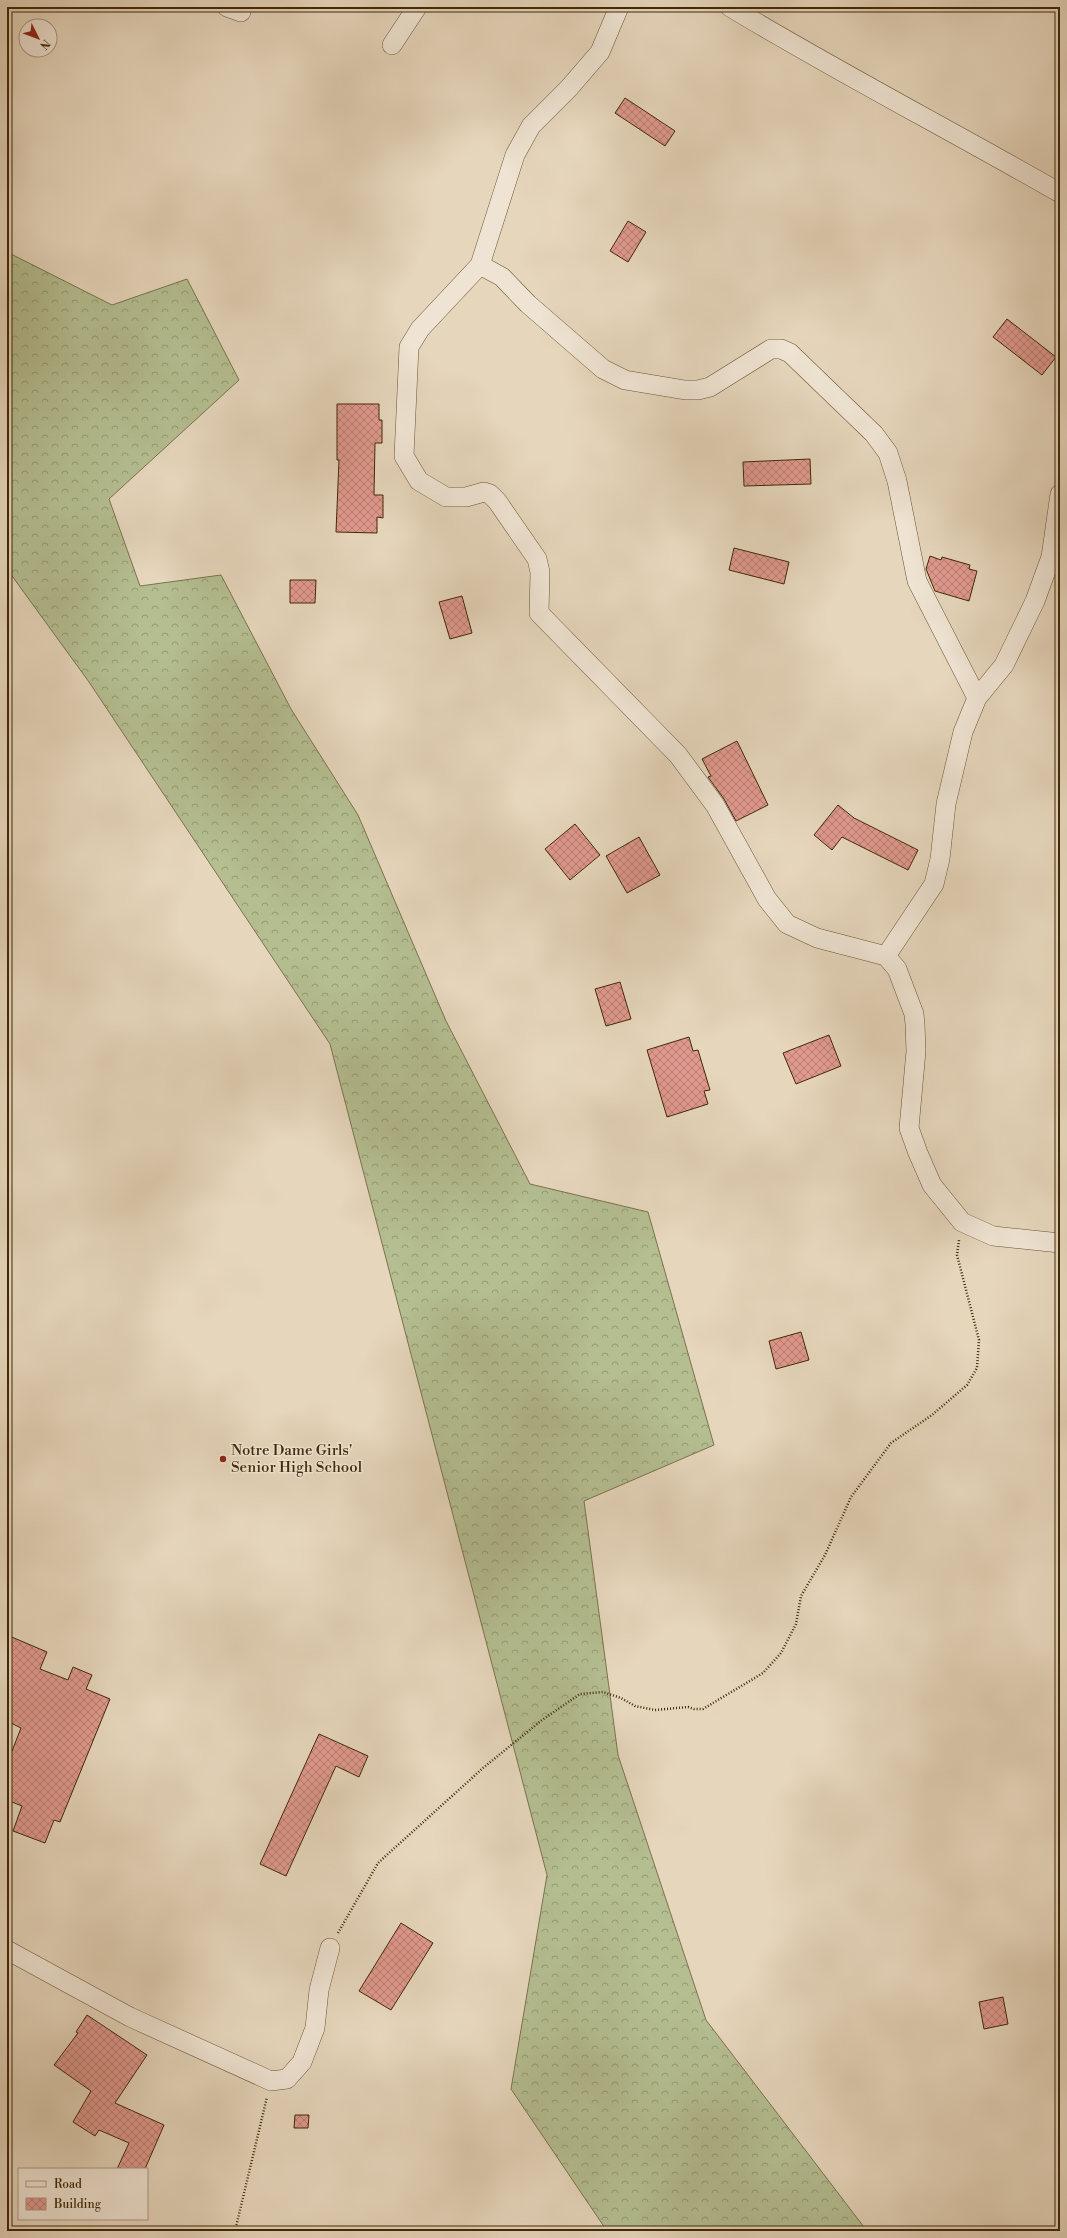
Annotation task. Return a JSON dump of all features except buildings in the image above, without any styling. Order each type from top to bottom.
[{"type":"street","points":[[392,45],[417,7]]},
{"type":"street","points":[[619,7],[600,52],[569,88],[531,126],[515,155],[480,265],[420,328],[409,347],[404,456],[419,481],[446,497],[466,497],[484,492],[490,494],[497,501],[536,559],[540,572],[539,613],[678,755],[715,805],[767,899],[787,924],[817,938],[886,956],[897,969],[914,1014],[916,1051],[910,1128],[918,1153],[932,1184],[962,1222],[993,1236],[1060,1243]]},
{"type":"street","points":[[730,7],[802,50],[951,131],[1060,193]]},
{"type":"street","points":[[480,265],[502,277],[528,304],[603,369],[625,380],[685,390],[698,390],[710,387],[771,349],[781,349],[790,353],[874,434],[888,453],[897,481],[917,581],[977,698]]},
{"type":"street","points":[[886,956],[934,884],[940,859],[946,804],[961,740],[977,698],[1004,665],[1035,601],[1050,557],[1060,494]]},
{"type":"street","points":[[7,1950],[130,2018],[271,2081],[288,2079],[302,2062],[315,2028],[319,1990],[330,1948]]},
{"type":"path","points":[[330,1948],[378,1863],[482,1768],[542,1720],[580,1694],[603,1692],[621,1698],[635,1706],[655,1710],[688,1707],[703,1709],[764,1673],[781,1653],[796,1624],[801,1596],[825,1555],[851,1497],[891,1443],[932,1415],[967,1385],[977,1368],[979,1340],[957,1255],[962,1222]]},
{"type":"path","points":[[235,2231],[271,2081]]},
{"type":"green space","points":[[7,252],[112,305],[187,279],[239,380],[109,499],[140,586],[221,575],[291,709],[358,815],[446,1021],[530,1184],[648,1212],[714,1445],[584,1501],[618,1755],[706,2020],[867,2231],[607,2231],[511,2089],[547,1875],[330,1044],[89,682],[7,569]]},
{"type":"place","name":"Notre Dame Girls' Senior High School","points":[[223,1459]]}]
